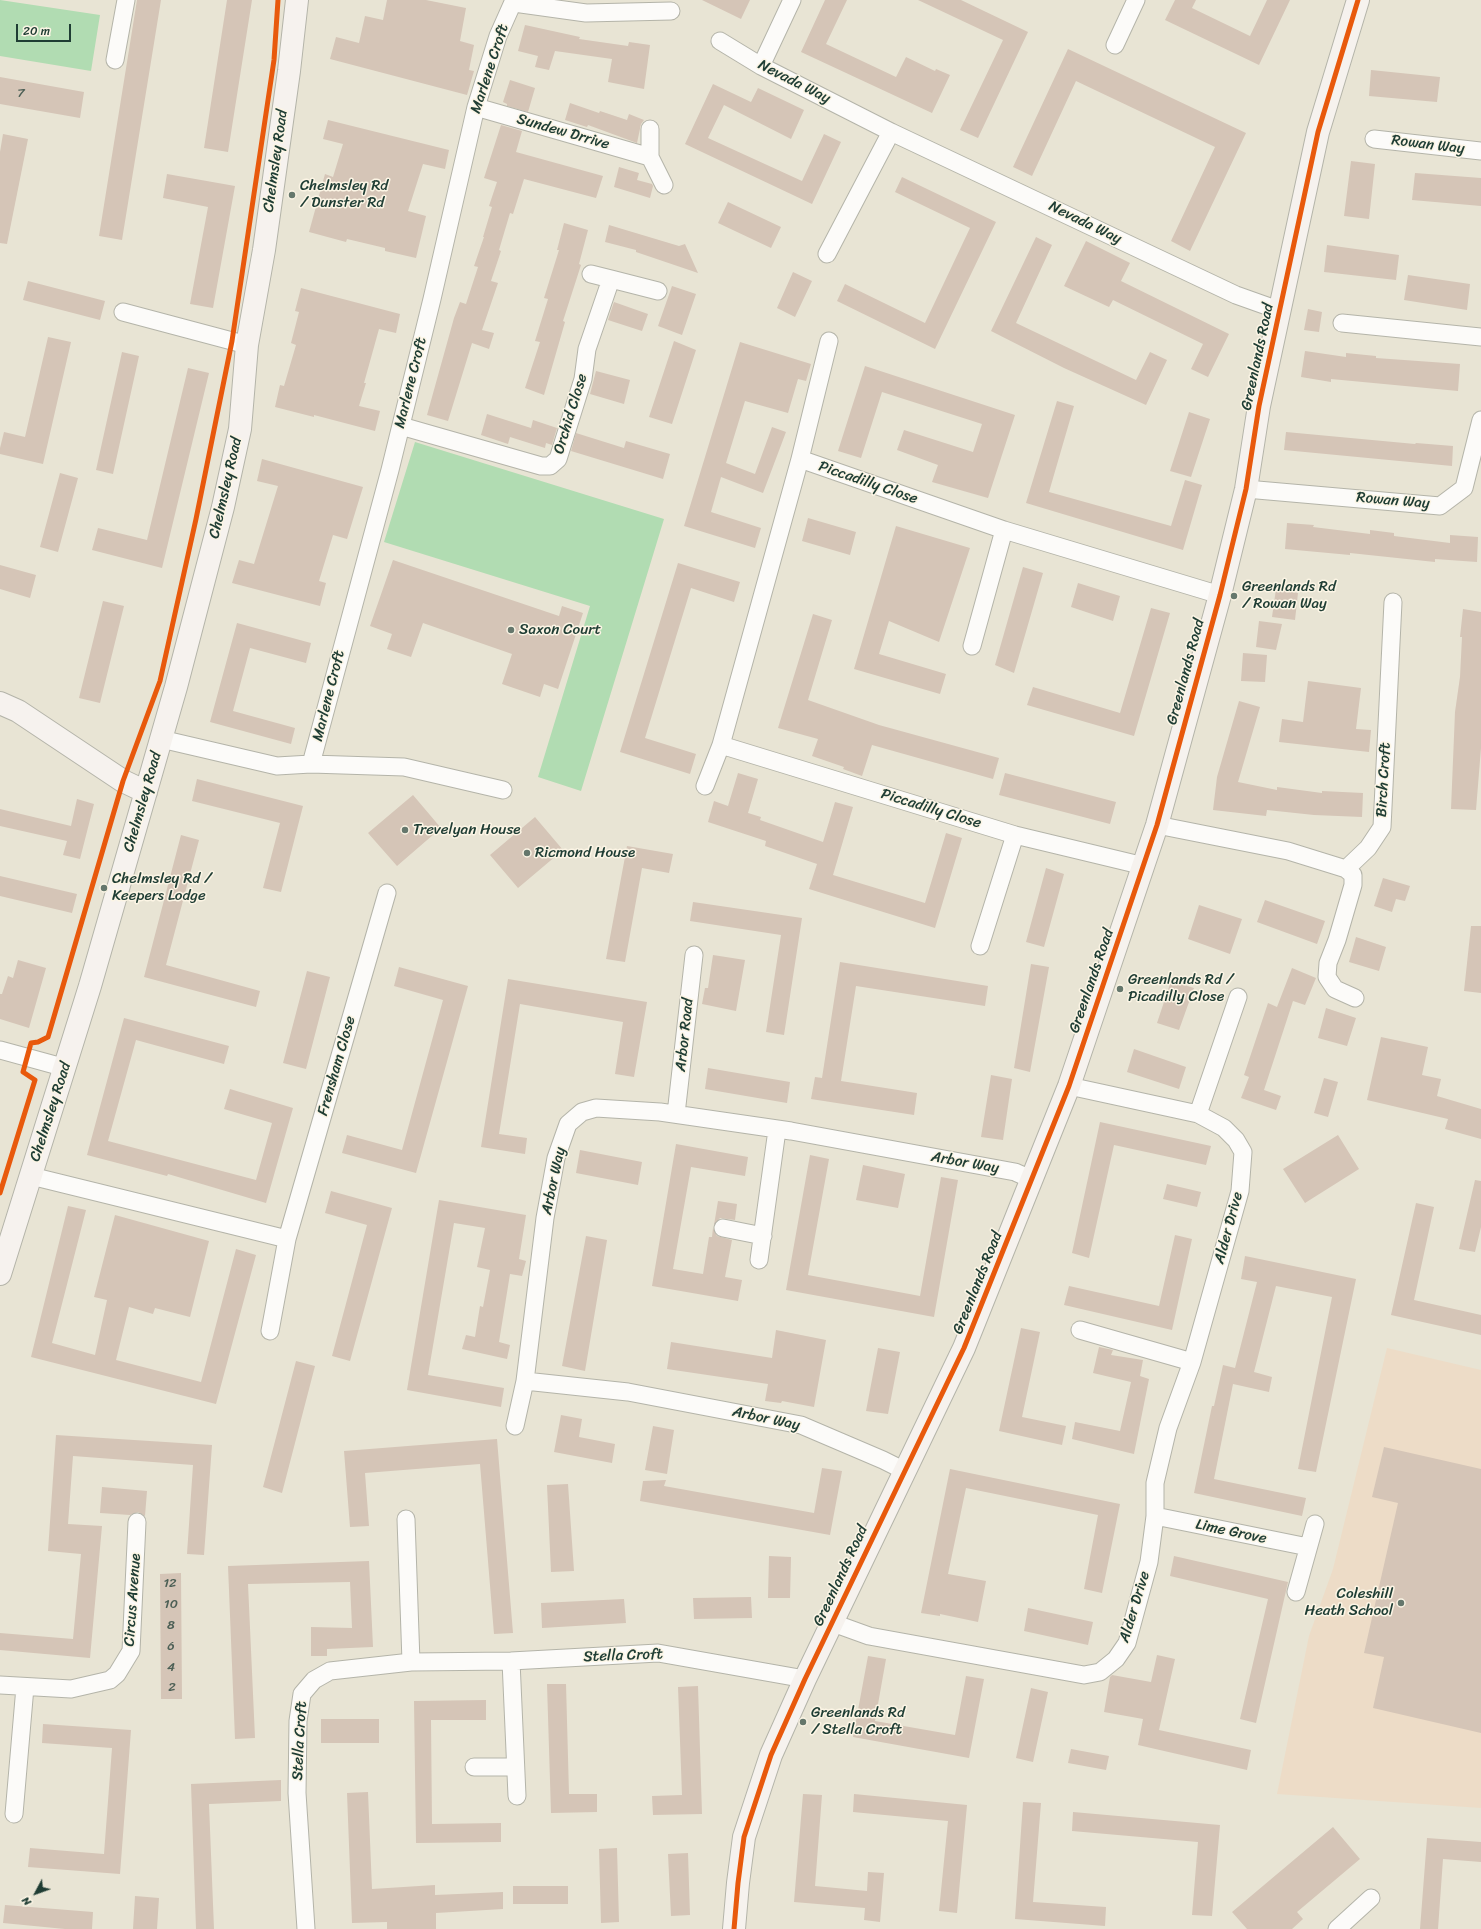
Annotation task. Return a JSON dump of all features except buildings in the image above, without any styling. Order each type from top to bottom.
[{"type":"street","points":[[115,60],[126,0]]},
{"type":"street","name":"Chelmsley Road","points":[[0,1274],[66,1068],[161,739],[223,507],[240,429],[247,345],[267,227],[289,71],[297,0]]},
{"type":"street","points":[[762,66],[792,0]]},
{"type":"street","points":[[1115,45],[1136,0]]},
{"type":"street","name":"Greenlands Road","points":[[734,1929],[744,1837],[771,1755],[805,1679],[964,1348],[1033,1180],[1069,1086],[1144,866],[1157,825],[1220,595],[1246,489],[1260,406],[1318,132],[1358,0]]},
{"type":"street","name":"Marlene Croft","points":[[311,764],[401,426],[476,107],[498,36],[514,2],[586,13],[671,11]]},
{"type":"street","name":"Nevada Way","points":[[720,41],[762,66],[891,132],[1236,295],[1281,310]]},
{"type":"street","name":"Sundew Drrive","points":[[476,107],[650,157]]},
{"type":"street","points":[[650,129],[650,157],[664,185]]},
{"type":"street","points":[[827,254],[891,132]]},
{"type":"street","name":"Rowan Way","points":[[1374,139],[1481,151]]},
{"type":"street","points":[[591,274],[658,291]]},
{"type":"street","name":"Orchid Close","points":[[401,426],[541,466],[550,466],[558,459],[583,379],[587,349],[611,279]]},
{"type":"street","points":[[123,312],[247,345]]},
{"type":"street","points":[[1342,323],[1481,337]]},
{"type":"street","points":[[800,459],[829,341]]},
{"type":"street","name":"Rowan Way","points":[[1246,489],[1440,506],[1464,488],[1481,420]]},
{"type":"street","name":"Piccadilly Close","points":[[705,786],[721,745],[800,459],[1004,530],[1220,595]]},
{"type":"street","points":[[972,646],[1004,530]]},
{"type":"street","name":"Birch Croft","points":[[1346,869],[1368,848],[1382,827],[1393,602]]},
{"type":"street","points":[[0,703],[18,711],[123,781],[146,792]]},
{"type":"street","name":"Marlene Croft","points":[[161,739],[277,766],[311,764],[404,767],[503,790]]},
{"type":"street","name":"Piccadilly Close","points":[[721,745],[1015,835],[1144,866]]},
{"type":"street","points":[[1157,825],[1288,852],[1346,869],[1353,875],[1353,885],[1337,940],[1328,963],[1327,977],[1335,989],[1355,998]]},
{"type":"street","points":[[980,946],[1015,835]]},
{"type":"street","name":"Frensham Close","points":[[270,1331],[287,1240],[387,893]]},
{"type":"street","name":"Arbor Road","points":[[676,1114],[694,955]]},
{"type":"street","points":[[1198,1114],[1238,997]]},
{"type":"street","points":[[0,1050],[66,1068]]},
{"type":"street","name":"Alder Drive","points":[[833,1623],[869,1636],[1084,1675],[1100,1672],[1116,1660],[1126,1643],[1149,1562],[1155,1516],[1155,1483],[1168,1428],[1192,1362],[1240,1191],[1243,1152],[1236,1140],[1224,1128],[1198,1114],[1069,1086]]},
{"type":"street","name":"Arbor Way","points":[[515,1426],[525,1381],[556,1158],[568,1124],[582,1112],[596,1108],[676,1114],[777,1130],[1015,1172],[1033,1180]]},
{"type":"street","points":[[759,1260],[777,1130]]},
{"type":"street","points":[[31,1176],[287,1240]]},
{"type":"street","points":[[723,1228],[763,1236]]},
{"type":"street","points":[[1080,1330],[1192,1362]]},
{"type":"street","name":"Arbor Way","points":[[525,1381],[628,1392],[801,1426],[883,1460],[905,1471]]},
{"type":"street","name":"Lime Grove","points":[[1155,1516],[1308,1548]]},
{"type":"street","points":[[406,1519],[411,1662]]},
{"type":"street","name":"Circus Avenue","points":[[0,1685],[71,1689],[110,1680],[117,1674],[131,1651],[137,1522]]},
{"type":"street","points":[[1296,1592],[1315,1524]]},
{"type":"street","name":"Stella Croft","points":[[306,1929],[297,1793],[296,1746],[298,1721],[302,1694],[314,1680],[330,1671],[411,1662],[511,1661],[658,1653],[805,1679]]},
{"type":"street","points":[[511,1661],[517,1796]]},
{"type":"street","points":[[14,1814],[25,1687]]},
{"type":"street","points":[[474,1767],[516,1768]]},
{"type":"street","points":[[1337,1929],[1371,1898]]},
{"type":"shaded area","name":"Coleshill Heath School","points":[[1387,1348],[1481,1370],[1481,1808],[1277,1794],[1309,1636],[1333,1569]]},
{"type":"green space","points":[[0,0],[100,15],[91,71],[0,56]]},
{"type":"green space","points":[[415,442],[664,519],[581,791],[538,777],[590,606],[384,542]]},
{"type":"cycle path","points":[[0,1193],[35,1080],[23,1072],[31,1043],[38,1042],[48,1037],[123,781],[160,681],[196,519],[232,341],[274,60],[278,0]]},
{"type":"cycle path","points":[[734,1929],[744,1837],[771,1755],[805,1679],[964,1348],[1069,1086],[1157,825],[1220,595],[1246,489],[1259,406],[1318,132],[1358,0]]},
{"type":"place","name":"Chelmsley Rd / Dunster Rd","points":[[292,195]]},
{"type":"place","name":"Greenlands Rd / Rowan Way","points":[[1234,596]]},
{"type":"place","name":"Saxon Court","points":[[511,630]]},
{"type":"place","name":"Trevelyan House","points":[[405,830]]},
{"type":"place","name":"Ricmond House","points":[[527,853]]},
{"type":"place","name":"Chelmsley Rd / Keepers Lodge","points":[[104,888]]},
{"type":"place","name":"Greenlands Rd / Picadilly Close","points":[[1120,989]]},
{"type":"place","name":"Coleshill Heath School","points":[[1401,1603]]},
{"type":"place","name":"Greenlands Rd / Stella Croft","points":[[803,1722]]}]
